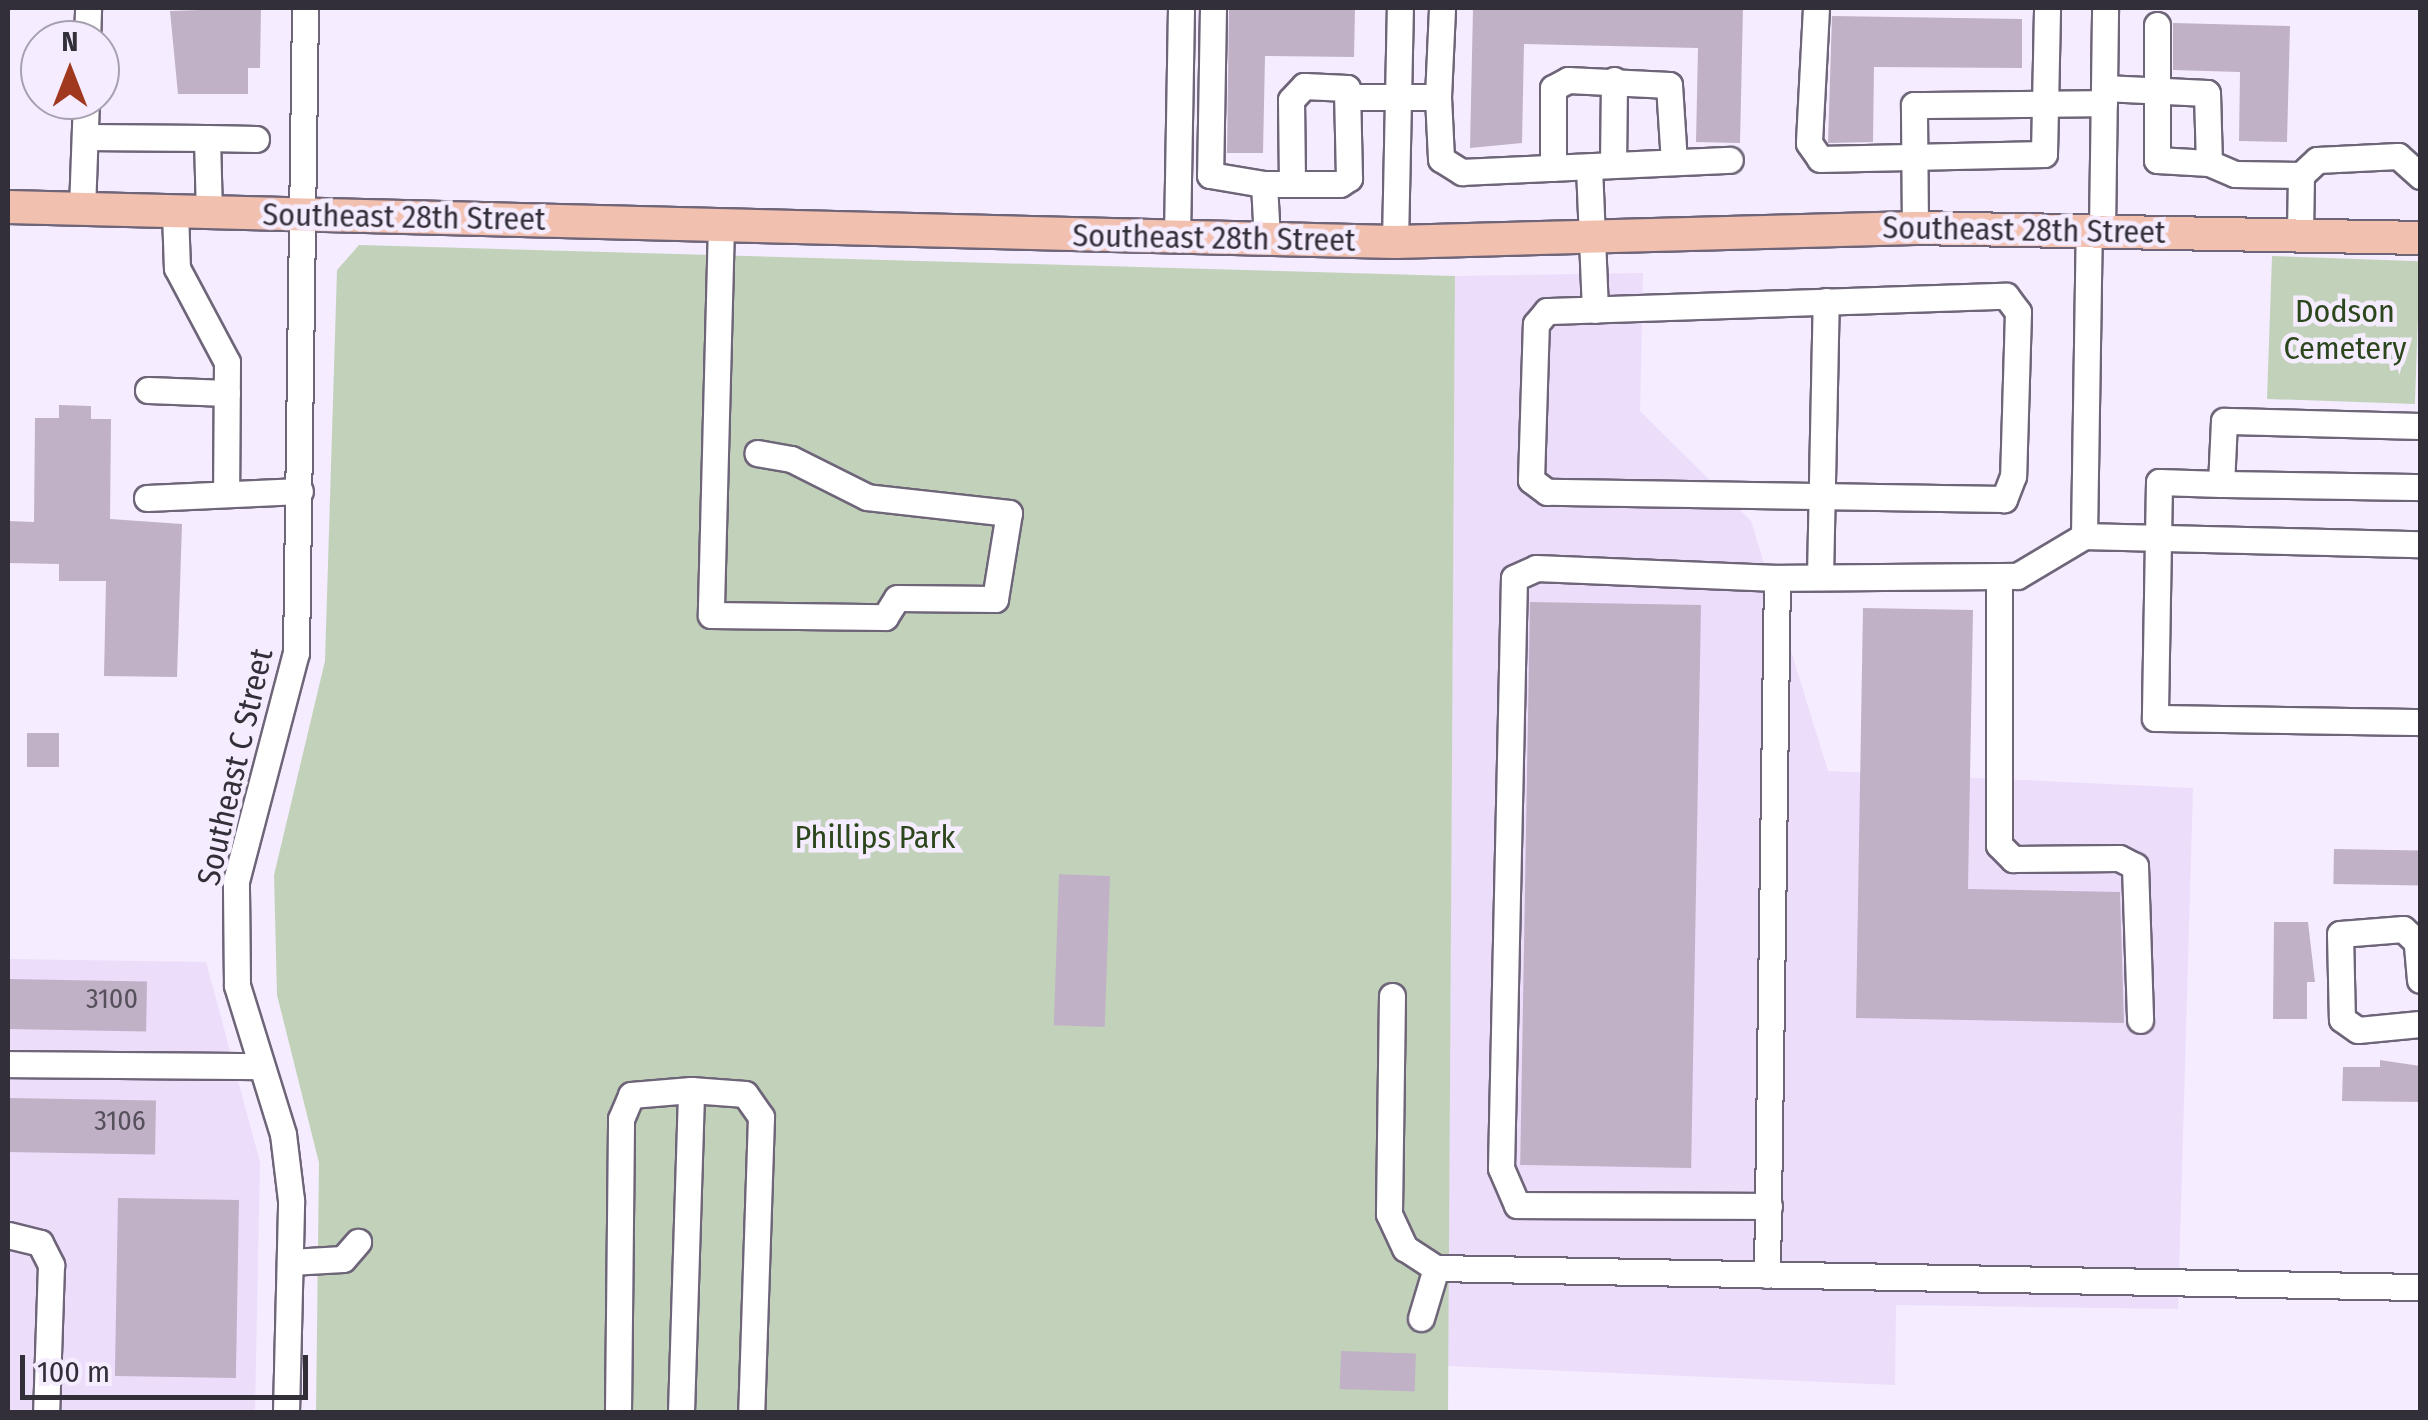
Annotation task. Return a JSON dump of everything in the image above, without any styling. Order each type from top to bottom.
[{"type":"main road","name":"Southeast 28th Street","points":[[8,207],[1396,242],[1593,240],[1915,228],[2420,238]]},
{"type":"street","name":"Southeast C Street","points":[[286,1412],[290,1262],[283,1134],[256,1066],[238,985],[236,880],[296,652],[308,215],[306,8]]},
{"type":"street","points":[[1178,237],[1181,8]]},
{"type":"street","points":[[1213,8],[1210,176],[1264,184],[1292,184],[1349,178],[1349,98],[1339,85],[1296,91],[1292,184]]},
{"type":"street","points":[[1396,242],[1400,8]]},
{"type":"street","points":[[1442,8],[1438,98],[1446,168],[1553,168],[1730,160]]},
{"type":"street","points":[[1816,8],[1813,153],[1912,156],[2044,154],[2047,8]]},
{"type":"street","points":[[2084,536],[2105,8]]},
{"type":"street","points":[[2157,26],[2157,160],[2209,163],[2235,174],[2301,176]]},
{"type":"street","points":[[1553,168],[1553,88],[1614,80],[1669,85],[1674,162]]},
{"type":"street","points":[[1595,310],[1593,240],[1614,80]]},
{"type":"street","points":[[1915,228],[1914,105],[2046,103],[2156,89],[2207,93],[2209,163]]},
{"type":"street","points":[[1349,98],[1438,98]]},
{"type":"street","points":[[82,209],[85,120]]},
{"type":"street","points":[[85,137],[256,140]]},
{"type":"street","points":[[207,138],[209,213]]},
{"type":"street","points":[[2300,235],[2301,176],[2317,160],[2398,156],[2420,176]]},
{"type":"street","points":[[1264,184],[1267,239]]},
{"type":"street","points":[[175,212],[178,268],[221,338],[228,393],[226,492]]},
{"type":"street","points":[[2420,221],[2420,238]]},
{"type":"street","points":[[721,224],[710,615],[885,617],[897,598],[995,599],[1009,513],[867,498],[791,458],[758,453]]},
{"type":"street","points":[[1995,295],[2018,312],[2013,476],[2004,499],[1822,498],[1538,488],[1536,324],[1547,311],[1595,310],[1995,295]]},
{"type":"street","points":[[1820,578],[1826,301]]},
{"type":"street","points":[[148,390],[228,393]]},
{"type":"street","points":[[2222,484],[2224,421],[2420,426]]},
{"type":"street","points":[[2420,488],[2160,482],[2155,718],[2420,722]]},
{"type":"street","points":[[146,498],[300,492]]},
{"type":"street","points":[[1769,1206],[1517,1205],[1501,1168],[1514,578],[1536,568],[1777,578],[2017,576],[2084,536],[2420,544]]},
{"type":"street","points":[[1999,576],[1999,845],[2013,858],[2119,858],[2136,866],[2140,1020]]},
{"type":"street","points":[[1768,1275],[1777,578]]},
{"type":"street","points":[[2420,980],[2417,942],[2403,929],[2340,934],[2342,1019],[2358,1030],[2420,1024]]},
{"type":"street","points":[[1392,996],[1389,1214],[1405,1248],[1436,1268],[2420,1287]]},
{"type":"street","points":[[8,1064],[256,1066]]},
{"type":"street","points":[[681,1412],[692,1090]]},
{"type":"street","points":[[618,1412],[620,1120],[632,1094],[692,1090],[745,1094],[761,1117],[751,1412]]},
{"type":"street","points":[[8,1235],[40,1243],[51,1265],[46,1412]]},
{"type":"street","points":[[290,1262],[343,1259],[358,1242]]},
{"type":"street","points":[[1421,1318],[1436,1268]]},
{"type":"shaded area","points":[[1643,273],[1640,411],[1751,521],[1828,771],[2193,788],[2178,1309],[1896,1305],[1895,1385],[1448,1366],[1455,276]]},
{"type":"shaded area","points":[[8,959],[206,962],[260,1162],[255,1412],[8,1412]]},
{"type":"green space","name":"Phillips Park","points":[[359,245],[1455,276],[1448,1412],[316,1412],[319,1163],[277,995],[274,875],[325,661],[337,270]]},
{"type":"green space","name":"Dodson Cemetery","points":[[2272,256],[2420,261],[2415,404],[2267,399]]},
{"type":"building","points":[[261,8],[260,68],[248,68],[248,94],[178,94],[170,11]]},
{"type":"building","points":[[1229,8],[1355,8],[1354,57],[1265,56],[1263,153],[1227,153]]},
{"type":"building","points":[[1473,8],[1743,8],[1740,143],[1696,142],[1698,48],[1524,44],[1522,143],[1470,148]]},
{"type":"building","points":[[1832,16],[2022,19],[2022,68],[1874,67],[1873,142],[1828,143]]},
{"type":"building","points":[[2173,23],[2290,26],[2287,142],[2239,141],[2240,72],[2173,70]]},
{"type":"building","points":[[59,405],[91,406],[91,419],[111,419],[110,519],[182,524],[177,677],[104,676],[106,581],[59,581],[59,564],[8,563],[8,521],[34,522],[35,418],[59,418]]},
{"type":"building","points":[[1530,602],[1701,605],[1691,1168],[1520,1165]]},
{"type":"building","points":[[1863,608],[1973,610],[1968,889],[2120,892],[2124,1023],[1856,1018]]},
{"type":"building","points":[[27,733],[59,733],[59,767],[27,767]]},
{"type":"building","points":[[2334,849],[2420,851],[2419,885],[2333,884]]},
{"type":"building","points":[[1059,874],[1110,876],[1105,1027],[1054,1025]]},
{"type":"building","points":[[2274,922],[2308,922],[2315,982],[2307,982],[2307,1019],[2273,1019]]},
{"type":"building","points":[[9,979],[147,981],[146,1031],[8,1029]]},
{"type":"building","points":[[2380,1060],[2420,1066],[2420,1102],[2342,1101],[2343,1067],[2380,1067]]},
{"type":"building","points":[[8,1098],[156,1101],[155,1155],[8,1152]]},
{"type":"building","points":[[118,1198],[239,1200],[236,1378],[115,1376]]},
{"type":"building","points":[[1341,1351],[1416,1354],[1415,1392],[1340,1389]]}]
